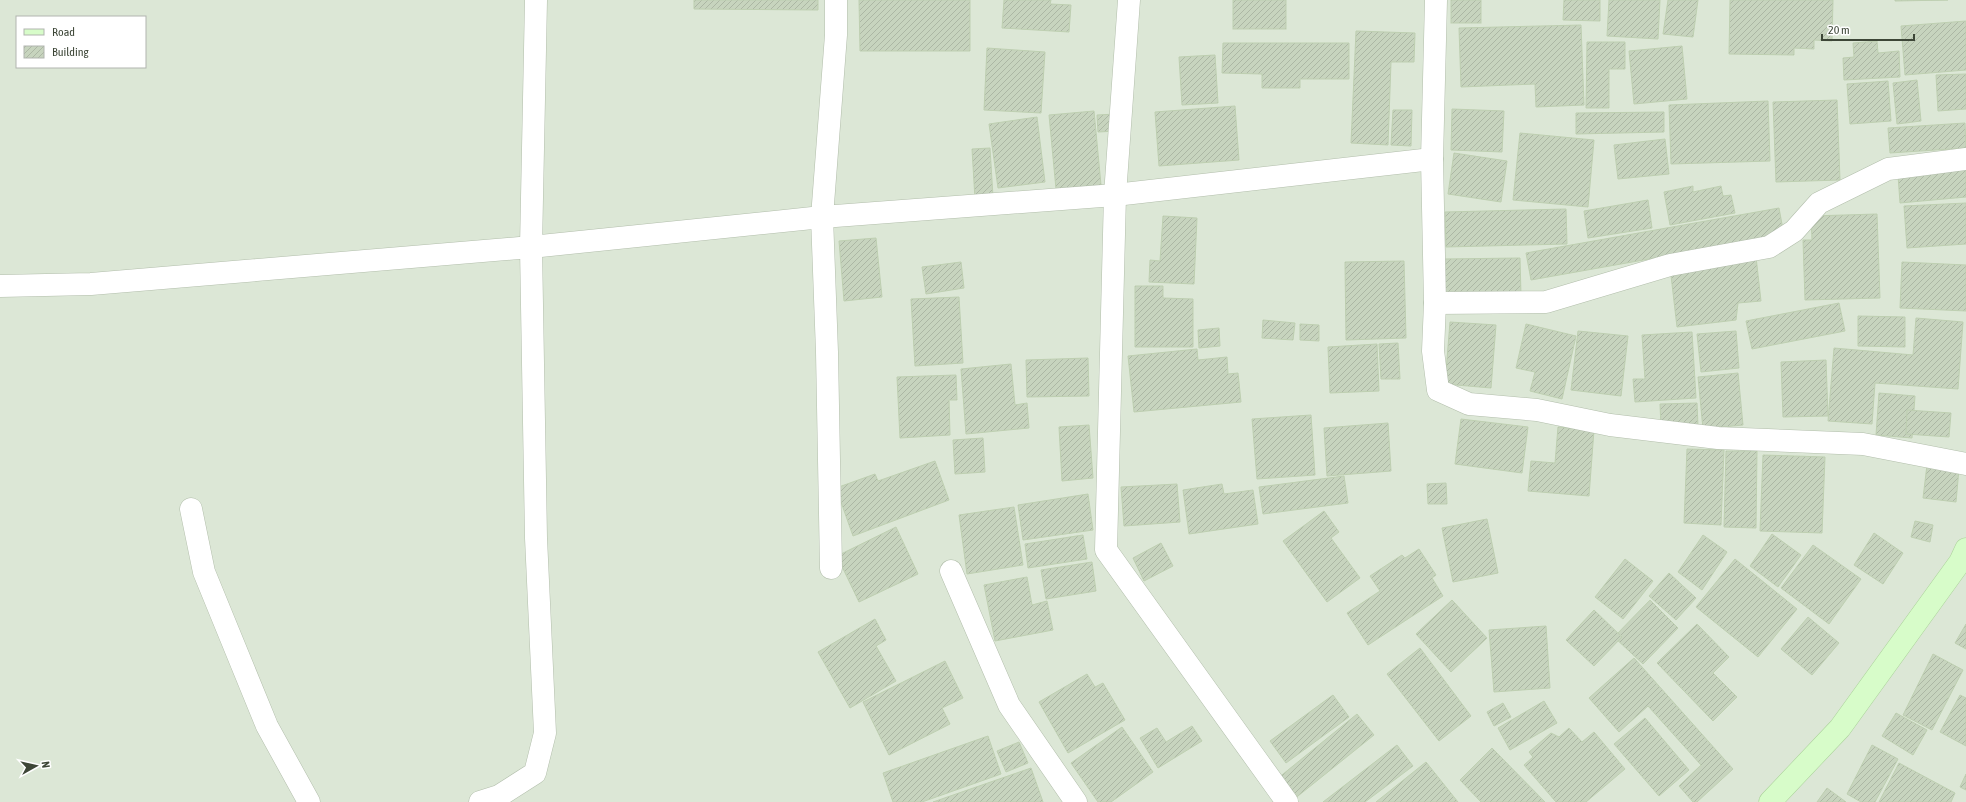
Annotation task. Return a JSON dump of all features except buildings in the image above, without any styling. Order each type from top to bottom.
[{"type":"street","points":[[480,802],[499,796],[535,773],[545,733],[536,538],[531,247],[536,0]]},
{"type":"street","points":[[831,568],[827,352],[822,217],[836,36],[836,0]]},
{"type":"street","points":[[1129,0],[1115,195],[1106,550],[1287,802]]},
{"type":"street","points":[[1436,0],[1432,159],[1435,303],[1433,351],[1438,390],[1469,404],[1536,410],[1610,425],[1718,438],[1863,444],[1966,464]]},
{"type":"street","points":[[0,286],[91,284],[531,247],[822,217],[1115,195],[1432,159]]},
{"type":"street","points":[[1435,303],[1546,302],[1670,265],[1769,247],[1794,231],[1819,204],[1888,169],[1966,159]]},
{"type":"street","points":[[192,509],[204,572],[267,726],[309,802]]},
{"type":"street","points":[[1770,802],[1840,728],[1960,562],[1966,549]]},
{"type":"street","points":[[951,571],[1008,705],[1076,802]]},
{"type":"shaded area","points":[[0,0],[1966,0],[1966,802],[0,802]]}]
